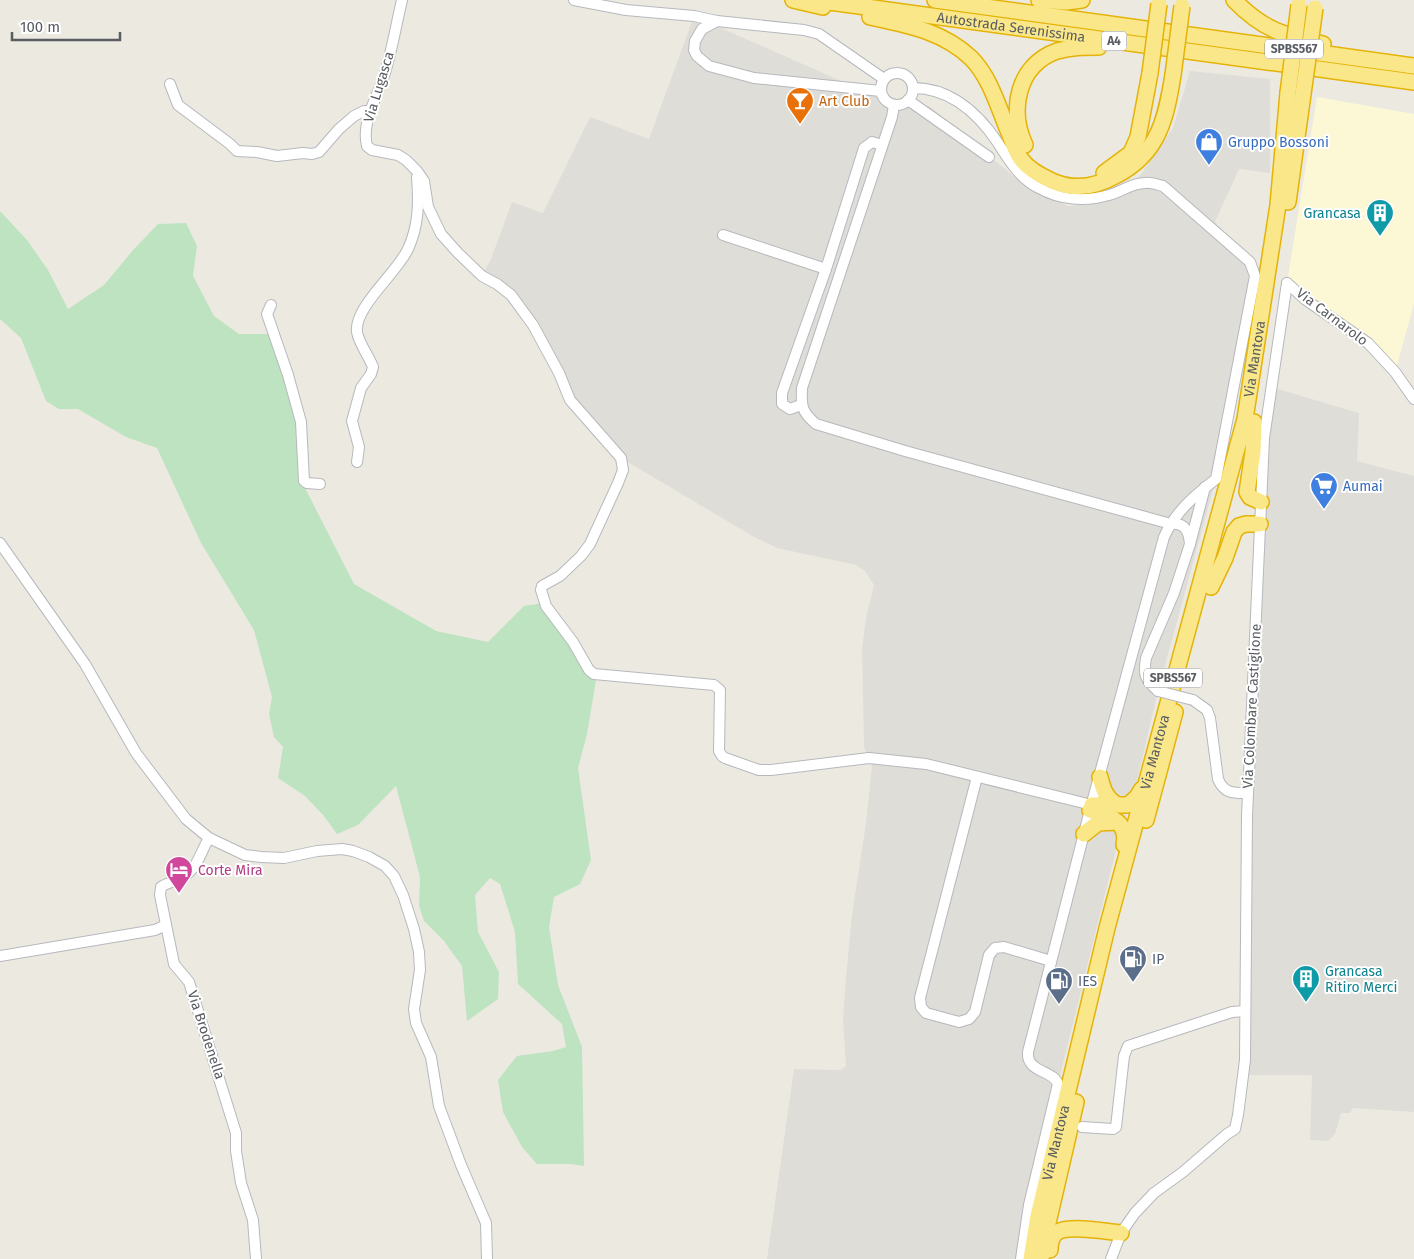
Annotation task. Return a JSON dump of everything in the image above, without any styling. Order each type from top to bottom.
[{"type":"highway","points":[[793,0],[926,30],[959,48],[972,59],[989,84],[1021,160],[1038,174],[1059,184],[1082,188],[1103,183],[1128,170],[1154,144],[1168,106],[1182,3]]},
{"type":"highway","name":"Autostrada Serenissima","points":[[815,0],[1414,82]]},
{"type":"highway","name":"Autostrada Serenissima","points":[[934,0],[1413,66]]},
{"type":"highway","points":[[1039,0],[1066,2],[1082,0]]},
{"type":"highway","points":[[1234,0],[1262,24],[1289,36],[1413,66]]},
{"type":"highway","points":[[1159,2],[1150,73],[1138,137],[1131,153],[1104,173],[1086,177],[1063,176],[1043,167],[1028,152],[1017,123],[1017,98],[1020,87],[1043,59],[1055,52],[1082,47],[1187,52]]},
{"type":"highway","name":"SPBS567","points":[[1296,93],[1300,2]]},
{"type":"highway","name":"SPBS567","points":[[1296,93],[1315,4]]},
{"type":"highway","name":"Via Mantova","points":[[1041,1259],[1117,929],[1254,422],[1279,268],[1296,93]]},
{"type":"highway","name":"Via Mantova","points":[[1030,1259],[1038,1216],[1104,937],[1245,419],[1296,93]]},
{"type":"highway","points":[[1254,422],[1253,452],[1247,492],[1250,497],[1261,502]]},
{"type":"highway","points":[[1210,588],[1225,558],[1234,532],[1239,526],[1260,524]]},
{"type":"highway","points":[[1100,777],[1109,800],[1122,806],[1132,803],[1145,784]]},
{"type":"highway","points":[[1091,807],[1116,804]]},
{"type":"highway","points":[[1091,807],[1117,822],[1125,830],[1126,836],[1121,863],[1122,871]]},
{"type":"highway","points":[[1084,834],[1098,823],[1117,822]]},
{"type":"highway","points":[[1056,1189],[1055,1216],[1062,1225],[1070,1228],[1121,1233]]},
{"type":"highway","points":[[1048,1259],[1054,1235],[1058,1231],[1070,1228]]},
{"type":"street","name":"Via Lugasca","points":[[402,0],[385,75],[370,111],[365,140],[366,146],[372,150],[398,155],[417,171]]},
{"type":"street","points":[[574,0],[626,10],[694,16],[717,21],[804,30],[819,34],[884,79]]},
{"type":"street","points":[[717,21],[702,29],[695,41],[694,50],[697,56],[710,66],[754,78],[881,91]]},
{"type":"street","points":[[893,73],[904,74],[913,88],[908,100],[904,103],[894,104],[885,100],[881,91],[884,79],[893,73]]},
{"type":"street","points":[[170,84],[178,105],[237,151],[277,156],[319,152],[339,128],[354,116],[364,111],[370,111]]},
{"type":"street","points":[[913,88],[928,88],[940,92],[969,110],[987,128],[1020,174],[1037,188],[1062,198],[1086,200],[1110,195],[1133,185],[1146,182],[1163,186],[1209,224],[1250,262],[1255,276],[1216,479],[1192,497],[1171,524],[1164,537],[1091,807],[1028,1056],[1030,1063],[1055,1079],[1058,1084],[1029,1204],[1021,1259]]},
{"type":"street","points":[[908,100],[989,156]]},
{"type":"street","points":[[894,104],[802,388],[801,405],[807,416],[816,424],[905,451],[1171,524],[1181,525],[1187,529],[1190,544]]},
{"type":"street","points":[[801,405],[790,409],[782,404],[782,393],[826,269],[864,148],[872,142],[882,145]]},
{"type":"street","points":[[357,462],[359,447],[352,422],[361,388],[371,374],[373,367],[357,333],[358,320],[371,298],[402,260],[409,247],[419,204],[417,171]]},
{"type":"street","points":[[417,171],[424,182],[428,207],[441,234],[482,276],[510,295],[533,325],[559,373],[570,400],[621,458],[623,470],[590,544],[581,556],[560,576],[542,586],[541,590],[546,606],[573,642],[589,670],[594,674],[719,688],[719,751],[725,758],[759,770],[869,758],[926,764],[1091,807]]},
{"type":"street","points":[[723,235],[826,269]]},
{"type":"street","name":"Via Carnarolo","points":[[1287,283],[1306,300],[1368,343],[1394,372],[1414,399]]},
{"type":"street","name":"Via Colombare Castiglione","points":[[1121,1233],[1135,1213],[1154,1193],[1183,1172],[1235,1129],[1244,1075],[1248,793],[1264,438],[1287,283]]},
{"type":"street","points":[[271,305],[267,314],[288,374],[301,422],[304,481],[320,484]]},
{"type":"street","points":[[1205,488],[1174,593],[1146,658],[1144,670],[1149,683],[1158,691],[1193,700],[1207,710],[1210,718],[1220,785],[1230,792],[1248,793]]},
{"type":"street","points":[[1192,497],[1197,508],[1197,517]]},
{"type":"street","points":[[0,543],[85,664],[136,753],[186,819],[209,838],[245,855],[284,858],[331,850],[353,851],[385,866],[394,876],[403,894],[419,952],[420,970],[414,1009],[416,1023],[431,1057],[439,1106],[461,1165],[486,1223],[488,1259]]},
{"type":"street","points":[[977,776],[920,998],[921,1007],[926,1013],[959,1022],[969,1019],[975,1012],[989,955],[995,948],[1004,947],[1051,961]]},
{"type":"street","name":"Via Brodenella","points":[[209,838],[197,864],[190,873],[161,887],[160,895],[174,964],[189,982],[236,1133],[236,1151],[252,1220],[256,1259]]},
{"type":"street","points":[[0,956],[155,930],[166,926]]},
{"type":"street","points":[[1082,1127],[1113,1129],[1116,1127],[1124,1056],[1128,1046],[1232,1012],[1245,1011]]},
{"type":"street","points":[[1111,1259],[1121,1233]]},
{"type":"shaded area","points":[[694,16],[877,97],[929,106],[1028,188],[1068,206],[1100,203],[1128,193],[1173,128],[1190,71],[1270,79],[1270,173],[1239,169],[1215,222],[1250,262],[1255,276],[1216,479],[1158,691],[1132,803],[1122,826],[1058,1084],[1021,1259],[767,1259],[794,1069],[840,1070],[846,1066],[843,1020],[846,977],[852,915],[866,823],[872,765],[864,747],[862,649],[866,618],[874,585],[865,571],[856,565],[777,548],[754,537],[621,458],[570,400],[521,309],[482,276],[491,259],[512,202],[543,213],[590,117],[649,139]]},
{"type":"shaded area","points":[[1317,97],[1414,114],[1414,304],[1395,372],[1368,343],[1287,283]]},
{"type":"shaded area","points":[[1271,387],[1359,413],[1357,461],[1414,476],[1414,1112],[1353,1108],[1350,1113],[1341,1113],[1335,1134],[1328,1141],[1310,1140],[1312,1075],[1244,1075],[1247,816]]},
{"type":"green space","points":[[0,211],[27,240],[48,270],[68,309],[104,285],[158,224],[186,223],[197,246],[193,276],[214,316],[239,334],[269,334],[300,418],[303,484],[354,584],[436,631],[488,642],[524,606],[550,602],[597,674],[587,734],[578,768],[591,860],[580,884],[554,897],[549,927],[558,985],[582,1047],[584,1166],[537,1164],[522,1147],[503,1112],[498,1080],[517,1056],[553,1051],[566,1047],[562,1024],[518,984],[515,932],[500,884],[490,878],[475,895],[478,932],[499,972],[498,999],[467,1021],[462,966],[444,941],[424,921],[419,906],[420,877],[396,786],[358,825],[337,834],[324,816],[305,796],[278,778],[283,747],[274,737],[269,714],[272,697],[254,630],[201,543],[157,448],[126,437],[78,409],[59,409],[46,401],[21,338],[0,319]]},
{"type":"place","name":"Art Club","points":[[800,125]]},
{"type":"place","name":"Gruppo Bossoni","points":[[1209,166]]},
{"type":"place","name":"Grancasa","points":[[1380,237]]},
{"type":"place","name":"Aumai","points":[[1324,510]]},
{"type":"place","name":"Corte Mira","points":[[179,894]]},
{"type":"place","name":"IP","points":[[1133,983]]},
{"type":"place","name":"Grancasa Ritiro Merci","points":[[1306,1003]]},
{"type":"place","name":"IES","points":[[1059,1005]]}]
